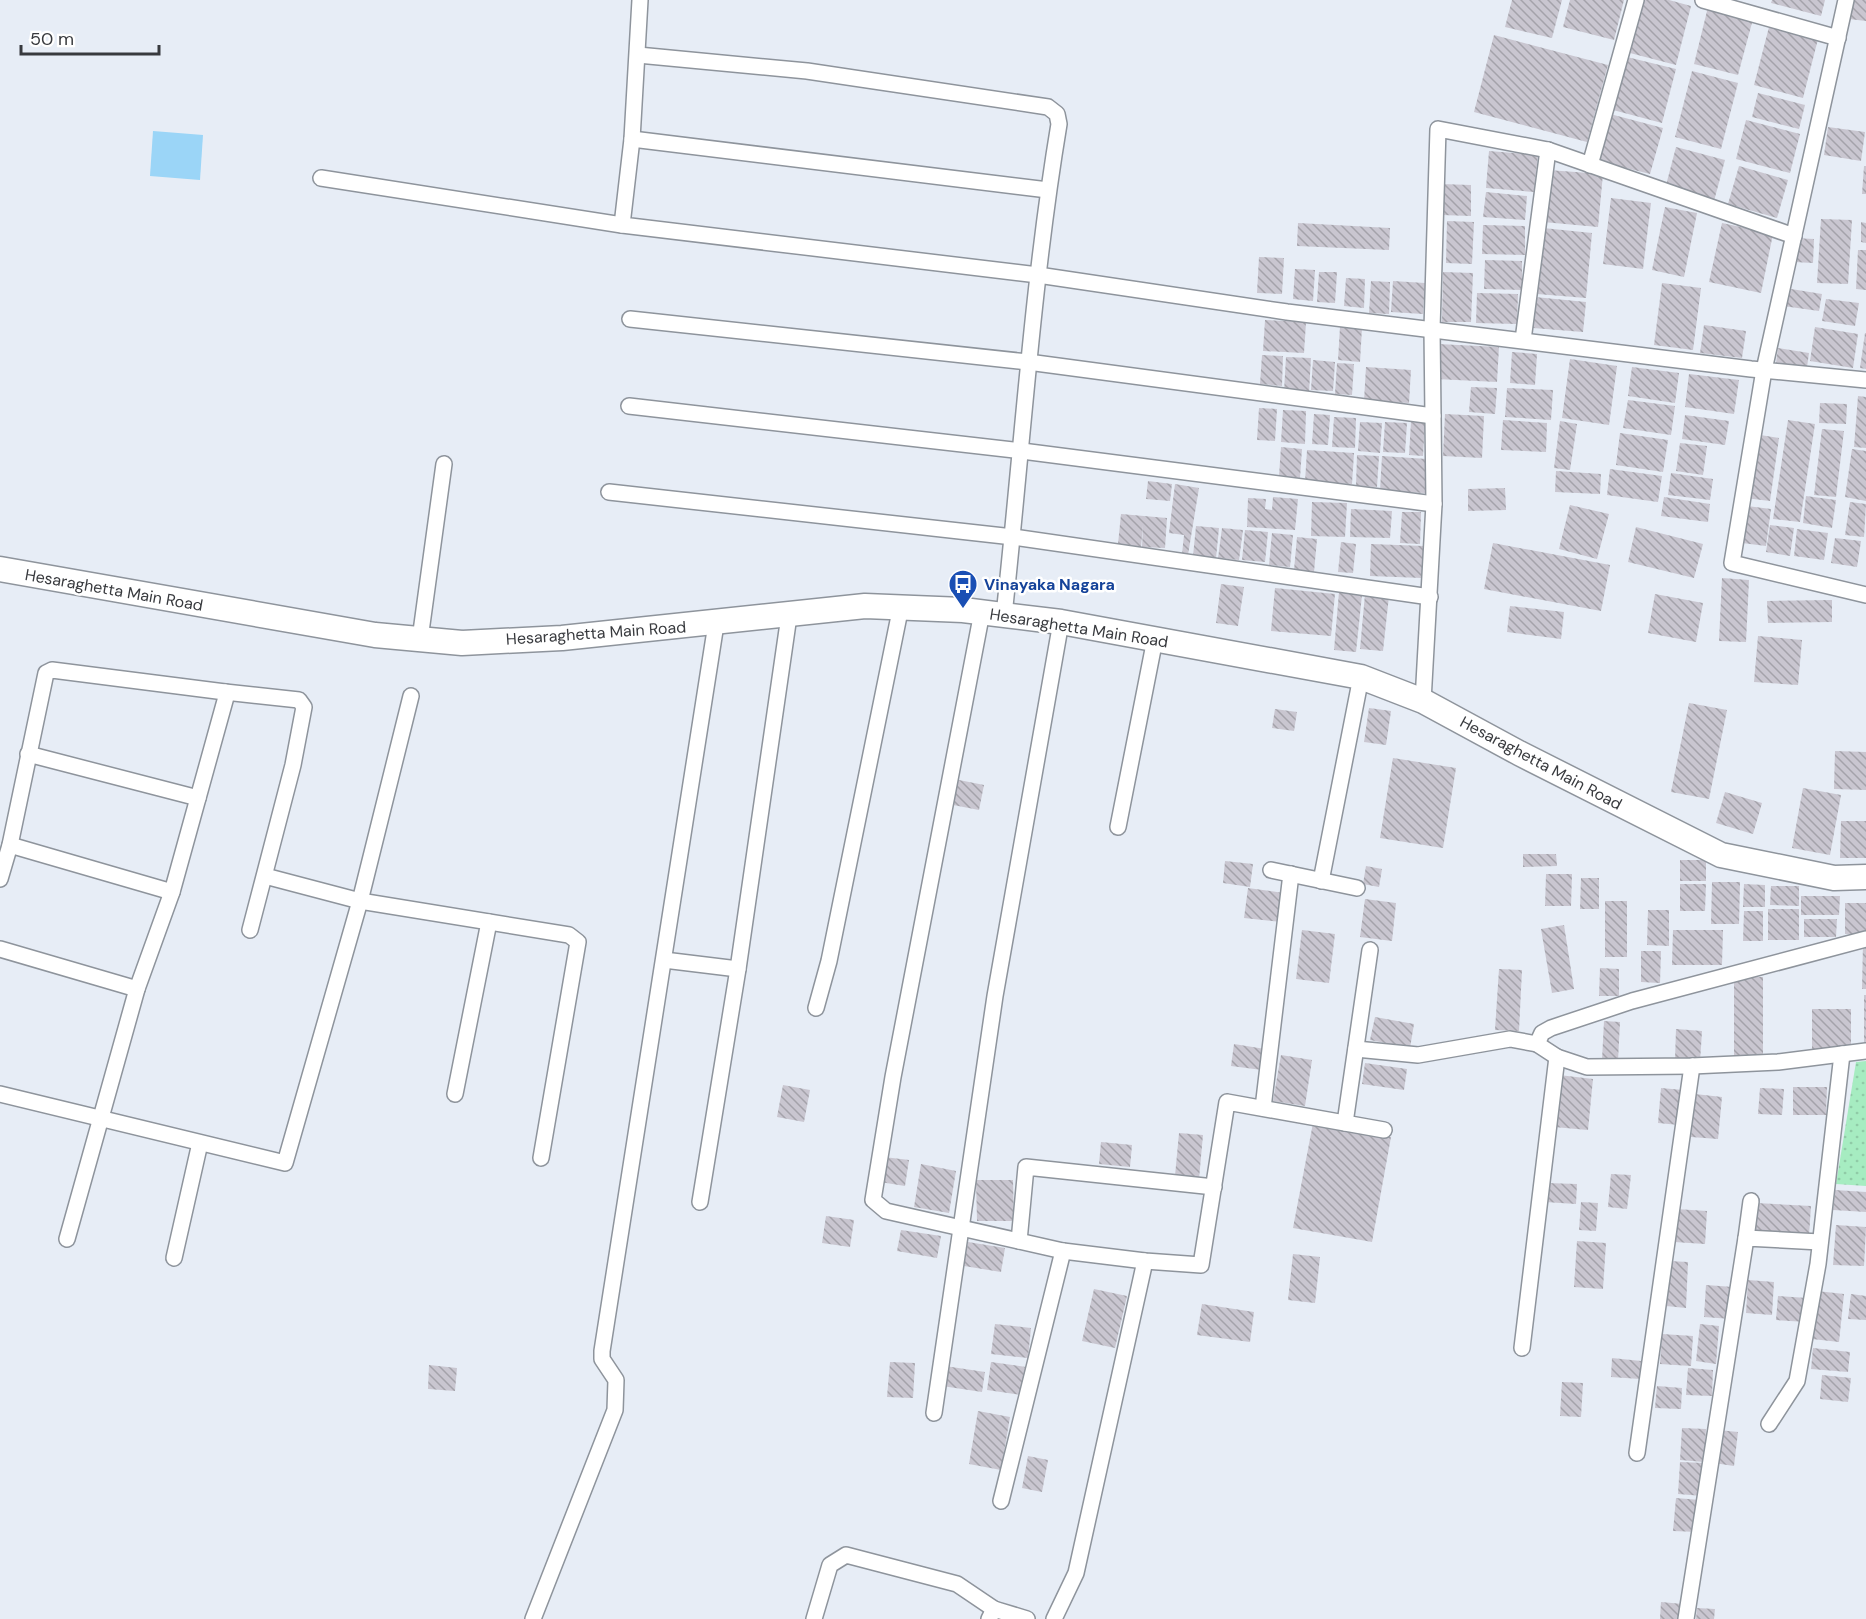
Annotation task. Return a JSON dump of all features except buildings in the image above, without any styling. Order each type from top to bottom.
[{"type":"main road","name":"Hesaraghetta Main Road","points":[[0,569],[375,635],[462,642],[562,638],[716,624],[865,606],[901,606],[1061,622],[1361,677],[1422,701],[1519,753],[1721,855],[1834,878],[1866,877]]},
{"type":"street","points":[[622,225],[632,139],[640,0]]},
{"type":"street","points":[[1590,165],[1636,0]]},
{"type":"street","points":[[1702,0],[1838,38]]},
{"type":"street","points":[[1846,0],[1764,370],[1732,564],[1866,596]]},
{"type":"street","points":[[638,55],[807,71],[1048,107],[1057,114],[1059,124],[1048,190],[1028,362],[1013,537],[993,614],[895,1065],[873,1200],[886,1211],[1063,1251],[1201,1265],[1227,1102],[1384,1130]]},
{"type":"street","points":[[1422,701],[1434,504],[1432,329],[1438,129],[1548,150],[1794,236]]},
{"type":"street","points":[[632,139],[1048,190]]},
{"type":"street","points":[[1523,340],[1548,150]]},
{"type":"street","points":[[321,178],[622,225],[1038,275],[1287,312],[1764,370],[1866,380]]},
{"type":"street","points":[[630,319],[1028,362],[1433,416]]},
{"type":"street","points":[[629,406],[1022,451],[1434,504]]},
{"type":"street","points":[[420,639],[444,464]]},
{"type":"street","points":[[609,492],[1013,537],[1430,597]]},
{"type":"street","points":[[816,1008],[829,961],[901,606]]},
{"type":"street","points":[[700,1202],[738,969],[789,616]]},
{"type":"street","points":[[934,1413],[963,1228],[995,996],[1061,622]]},
{"type":"street","points":[[533,1619],[615,1410],[616,1380],[602,1359],[602,1351],[621,1216],[664,960],[716,624]]},
{"type":"street","points":[[1118,827],[1155,639]]},
{"type":"street","points":[[0,879],[10,845],[43,678],[52,670],[298,700],[304,706],[293,765],[250,930]]},
{"type":"street","points":[[1321,880],[1361,677]]},
{"type":"street","points":[[67,1239],[137,989],[172,892],[226,697],[225,692]]},
{"type":"street","points":[[0,1094],[285,1163],[360,901],[411,696]]},
{"type":"street","points":[[28,754],[198,798]]},
{"type":"street","points":[[10,845],[172,892]]},
{"type":"street","points":[[1271,870],[1357,888]]},
{"type":"street","points":[[1263,1108],[1291,874]]},
{"type":"street","points":[[265,876],[360,901],[569,935],[578,942],[541,1158]]},
{"type":"street","points":[[455,1094],[489,922]]},
{"type":"street","points":[[1538,1044],[1542,1033],[1551,1028],[1632,1001],[1866,939]]},
{"type":"street","points":[[0,949],[137,989]]},
{"type":"street","points":[[1345,1123],[1370,950]]},
{"type":"street","points":[[664,960],[738,969]]},
{"type":"street","points":[[1356,1049],[1418,1055],[1510,1039],[1538,1044],[1557,1057],[1587,1067],[1778,1062],[1866,1051]]},
{"type":"street","points":[[1769,1424],[1797,1381],[1820,1242],[1842,1054]]},
{"type":"street","points":[[1522,1348],[1557,1057]]},
{"type":"street","points":[[1636,1453],[1692,1066]]},
{"type":"street","points":[[174,1258],[200,1143]]},
{"type":"street","points":[[1019,1241],[1026,1167],[1214,1187]]},
{"type":"street","points":[[1686,1619],[1751,1201]]},
{"type":"street","points":[[1746,1238],[1820,1242]]},
{"type":"street","points":[[1001,1501],[1063,1251]]},
{"type":"street","points":[[1054,1619],[1076,1573],[1145,1261]]},
{"type":"street","points":[[814,1619],[830,1565],[846,1555],[957,1584],[991,1614],[1027,1619]]},
{"type":"green space","points":[[1866,1061],[1866,1186],[1836,1184],[1856,1062]]},
{"type":"water","points":[[153,131],[203,135],[200,180],[150,176]]},
{"type":"place","name":"Vinayaka Nagara","points":[[963,610]]}]
